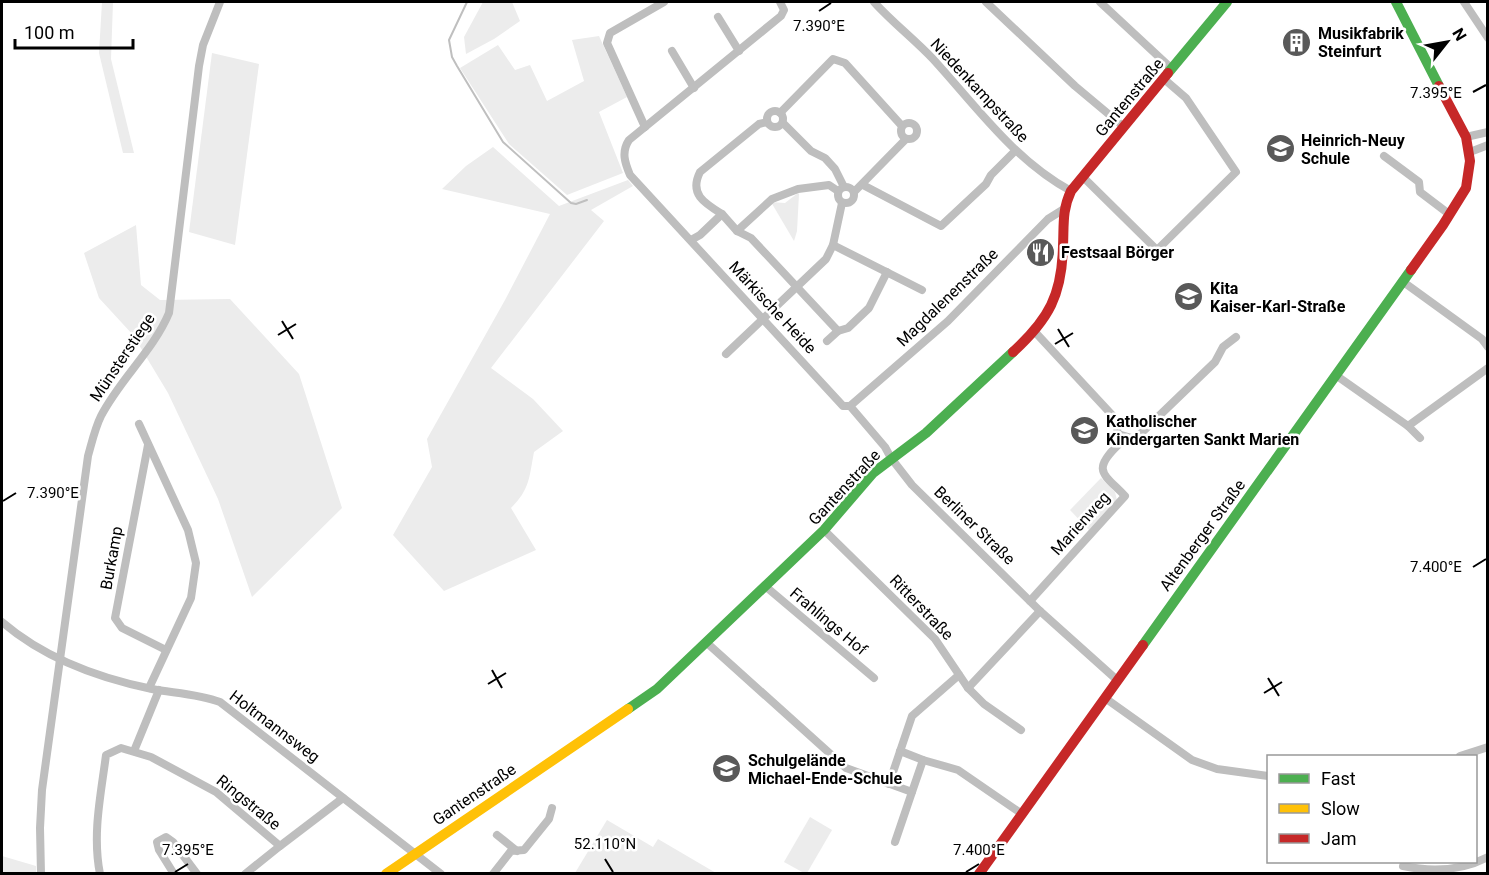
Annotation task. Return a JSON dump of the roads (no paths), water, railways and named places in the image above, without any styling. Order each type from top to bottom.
[{"type":"street","name":"Münsterstiege","points":[[41,873],[42,790],[88,456],[95,431],[111,400],[158,334],[169,313],[199,66],[203,45],[220,2]]},
{"type":"street","points":[[664,2],[610,33],[607,43],[645,127],[781,16],[784,10],[780,2]]},
{"type":"street","name":"Niedenkampstraße","points":[[874,2],[931,57],[1015,151],[1048,178],[1071,191]]},
{"type":"street","points":[[986,2],[1075,86],[1124,127]]},
{"type":"street","points":[[1100,2],[1172,69]]},
{"type":"street","name":"Gantenstraße","points":[[386,873],[644,700],[707,643],[824,530],[873,473],[926,433],[1035,332],[1045,321],[1051,309],[1059,281],[1063,252],[1064,209],[1071,191],[1227,2]]},
{"type":"street","name":"Altenberger Straße","points":[[979,873],[1336,376],[1443,225],[1466,188],[1470,171],[1470,152],[1466,137],[1396,2]]},
{"type":"street","points":[[1464,2],[1488,38]]},
{"type":"street","points":[[718,16],[739,51]]},
{"type":"street","points":[[672,51],[694,88]]},
{"type":"street","points":[[780,113],[834,59],[845,63],[902,126],[901,135],[906,139],[912,139],[917,135],[917,128],[913,123],[906,123],[902,126]]},
{"type":"street","points":[[1083,177],[1156,250],[1236,172],[1186,98],[1164,79]]},
{"type":"street","points":[[772,111],[783,116],[783,123],[778,128],[771,127],[767,122],[767,116],[772,111]]},
{"type":"street","points":[[767,122],[759,124],[700,172],[695,182],[697,193],[708,206],[722,214],[737,231],[751,238],[838,331]]},
{"type":"street","points":[[726,354],[826,259],[833,245],[842,203],[838,197],[841,189],[836,168],[825,158],[811,151],[783,123]]},
{"type":"street","name":"Märkische Heide","points":[[645,127],[629,140],[625,147],[626,165],[630,175],[843,406],[850,406],[885,447],[891,458]]},
{"type":"street","points":[[1466,137],[1488,132]]},
{"type":"street","points":[[854,192],[906,139]]},
{"type":"street","points":[[1470,152],[1488,145]]},
{"type":"street","points":[[863,185],[941,226],[986,184],[991,175],[1015,151]]},
{"type":"street","points":[[1384,156],[1419,182],[1420,192],[1449,214]]},
{"type":"street","points":[[737,231],[772,199],[798,189],[829,186],[841,189],[850,187],[854,192],[854,199],[849,203],[842,203]]},
{"type":"street","name":"Magdalenenstraße","points":[[850,406],[948,321],[1048,219],[1064,209]]},
{"type":"street","points":[[690,240],[700,235],[722,214]]},
{"type":"street","points":[[833,245],[922,290]]},
{"type":"street","points":[[827,341],[838,331],[848,328],[869,308],[887,272]]},
{"type":"street","points":[[1402,281],[1482,339],[1488,347]]},
{"type":"street","points":[[1035,332],[1113,416],[1118,434],[1135,439],[1215,362],[1223,347],[1236,337]]},
{"type":"street","points":[[1408,426],[1488,368]]},
{"type":"street","points":[[1336,376],[1408,426],[1420,438]]},
{"type":"street","points":[[139,424],[188,530],[196,563],[191,598],[149,688]]},
{"type":"street","name":"Marienweg","points":[[1030,601],[1125,496],[1103,473],[1102,466],[1104,460],[1118,445],[1118,434]]},
{"type":"street","name":"Burkamp","points":[[148,444],[115,618],[122,628],[166,650]]},
{"type":"street","name":"Berliner Straße","points":[[891,458],[912,485],[1040,611],[1117,680]]},
{"type":"street","name":"Ritterstraße","points":[[824,530],[936,639],[968,688],[984,704],[1021,730]]},
{"type":"street","name":"Frahlings Hof","points":[[765,586],[874,678]]},
{"type":"street","points":[[968,688],[1040,611]]},
{"type":"street","name":"Holtmannsweg","points":[[2,622],[25,640],[60,660],[113,680],[220,702],[441,873]]},
{"type":"street","points":[[707,643],[854,772],[912,792]]},
{"type":"street","points":[[889,783],[912,716],[959,675]]},
{"type":"street","points":[[100,873],[97,856],[97,823],[106,754],[121,748],[134,751],[159,690]]},
{"type":"street","points":[[1105,698],[1192,760],[1218,769],[1267,776]]},
{"type":"street","points":[[1463,755],[1488,747]]},
{"type":"street","name":"Ringstraße","points":[[134,751],[151,757],[216,792],[280,846]]},
{"type":"street","points":[[900,752],[958,770],[1022,813]]},
{"type":"street","points":[[895,842],[923,760]]},
{"type":"street","name":"Ringstraße","points":[[245,873],[344,798]]},
{"type":"street","points":[[493,873],[511,851],[524,850],[549,819],[552,808]]},
{"type":"street","points":[[497,834],[517,851]]},
{"type":"street","points":[[174,873],[159,850],[158,842],[166,837],[173,842],[197,873]]},
{"type":"street","points":[[1402,867],[1425,871],[1456,868],[1471,863]]},
{"type":"waterway","points":[[467,2],[449,40],[452,57],[503,142],[571,203],[576,204],[587,200]]},
{"type":"place","name":"Musikfabrik Steinfurt","points":[[1297,42]]},
{"type":"place","name":"Heinrich-Neuy Schule","points":[[1280,149]]},
{"type":"place","name":"Festsaal Börger","points":[[1040,252]]},
{"type":"place","name":"Kita Kaiser-Karl-Straße","points":[[1189,297]]},
{"type":"place","name":"Katholischer Kindergarten Sankt Marien","points":[[1085,430]]},
{"type":"place","name":"Schulgelände Michael-Ende-Schule","points":[[727,769]]}]
